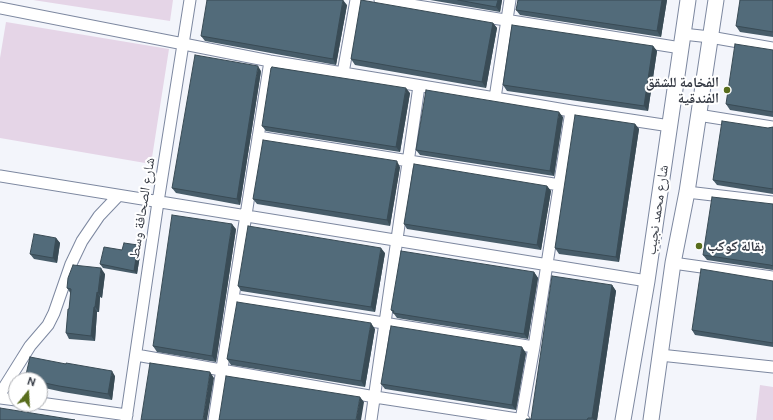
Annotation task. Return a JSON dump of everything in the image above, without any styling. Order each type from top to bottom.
[{"type":"main road","name":"شارع محمد نجيب","points":[[623,420],[647,281],[688,0]]},
{"type":"main road","name":"شارع محمد نجيب","points":[[651,420],[673,263],[687,192],[716,0]]},
{"type":"street","name":"شارع الصحافة وسط","points":[[127,417],[158,202],[190,0]]},
{"type":"street","points":[[343,73],[356,0]]},
{"type":"street","points":[[380,0],[507,21],[682,41],[710,37],[773,48]]},
{"type":"street","points":[[495,98],[510,0]]},
{"type":"street","points":[[0,8],[270,61],[572,112],[670,126]]},
{"type":"street","points":[[214,420],[270,61]]},
{"type":"street","points":[[371,420],[419,86]]},
{"type":"street","points":[[136,355],[375,397],[522,420],[572,112]]},
{"type":"street","points":[[698,115],[773,127]]},
{"type":"street","points":[[258,137],[560,185]]},
{"type":"street","points":[[0,176],[647,281]]},
{"type":"street","points":[[687,192],[773,202]]},
{"type":"street","points":[[0,394],[30,346],[51,319],[71,264],[82,241],[99,216],[118,196]]},
{"type":"street","points":[[673,263],[773,277]]},
{"type":"street","points":[[233,299],[534,347]]},
{"type":"street","points":[[660,355],[773,367]]},
{"type":"street","points":[[48,404],[127,417]]},
{"type":"shaded area","points":[[33,0],[173,0],[170,21]]},
{"type":"shaded area","points":[[6,22],[169,49],[151,164],[0,138],[0,58]]},
{"type":"shaded area","points":[[760,385],[773,387],[773,420],[756,420]]},
{"type":"building","points":[[207,0],[343,0],[333,59],[201,36]]},
{"type":"building","points":[[361,0],[493,23],[482,82],[351,59]]},
{"type":"building","points":[[458,0],[498,0],[496,7]]},
{"type":"building","points":[[518,0],[662,0],[657,31],[516,10]]},
{"type":"building","points":[[740,0],[773,0],[773,32],[736,26]]},
{"type":"building","points":[[512,25],[653,46],[644,106],[503,85]]},
{"type":"building","points":[[735,44],[773,50],[773,112],[726,104]]},
{"type":"building","points":[[195,55],[258,66],[237,199],[172,188]]},
{"type":"building","points":[[272,67],[406,88],[396,147],[262,126]]},
{"type":"building","points":[[426,90],[559,112],[550,171],[416,150]]},
{"type":"building","points":[[575,115],[635,124],[616,257],[555,248]]},
{"type":"building","points":[[722,121],[768,128],[773,127],[773,189],[713,180]]},
{"type":"building","points":[[263,140],[397,161],[387,220],[253,199]]},
{"type":"building","points":[[414,164],[547,186],[537,245],[404,224]]},
{"type":"building","points":[[712,197],[773,204],[773,266],[703,255]]},
{"type":"building","points":[[172,215],[232,224],[212,356],[153,346]]},
{"type":"building","points":[[248,226],[381,248],[371,307],[238,286]]},
{"type":"building","points":[[34,234],[56,238],[53,258],[30,254]]},
{"type":"building","points":[[124,243],[138,245],[134,271],[100,264],[104,247],[122,250]]},
{"type":"building","points":[[401,251],[534,272],[524,334],[393,313],[394,311],[391,310]]},
{"type":"building","points":[[73,265],[101,268],[98,293],[97,292],[94,307],[91,336],[66,333],[71,289],[67,288],[68,278]]},
{"type":"building","points":[[701,269],[773,281],[773,343],[692,330]]},
{"type":"building","points":[[552,276],[612,285],[592,418],[588,418],[587,420],[526,420],[531,419]]},
{"type":"building","points":[[237,302],[371,323],[361,381],[227,359]]},
{"type":"building","points":[[391,326],[522,347],[512,405],[381,384]]},
{"type":"building","points":[[30,357],[112,371],[108,394],[48,384],[48,372],[27,372]]},
{"type":"building","points":[[150,363],[210,372],[203,420],[141,420]]},
{"type":"building","points":[[226,376],[360,397],[356,420],[219,420]]},
{"type":"building","points":[[0,408],[8,409],[8,412],[25,412],[75,420],[0,420]]},
{"type":"place","name":"الفخامة للشقق الفندقية","points":[[727,90]]},
{"type":"place","name":"بقالة كوكب","points":[[699,246]]}]
